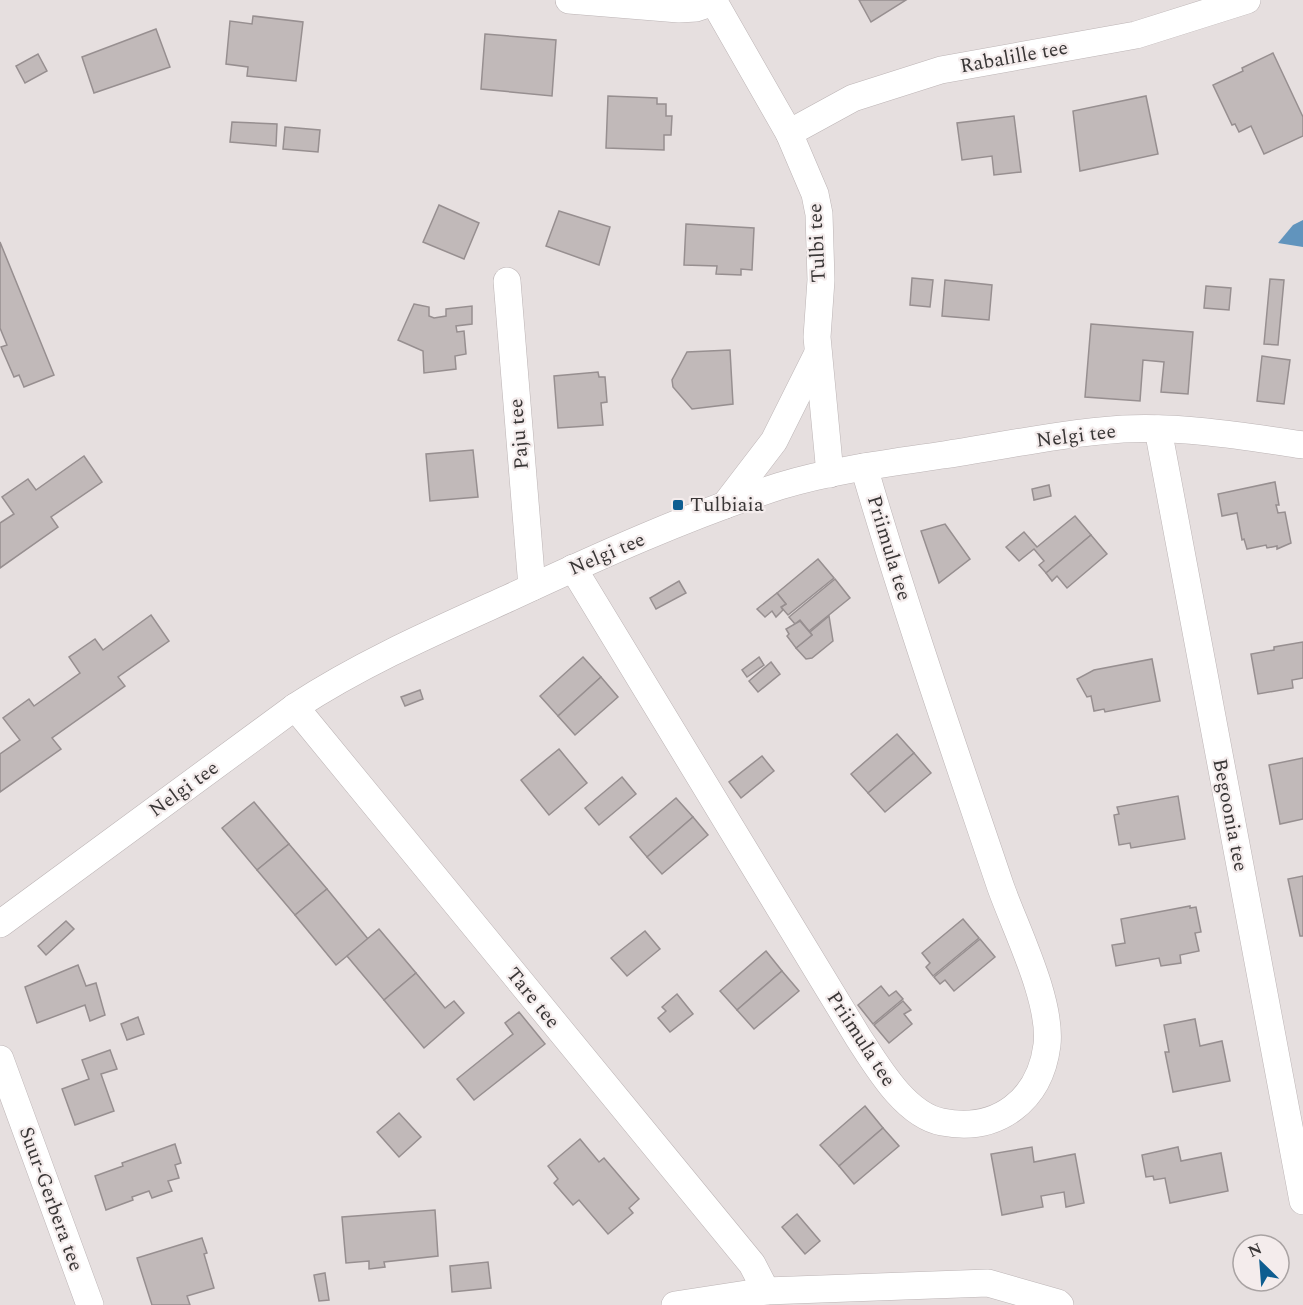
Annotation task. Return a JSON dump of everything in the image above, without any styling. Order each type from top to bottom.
[{"type":"street","points":[[569,0],[679,9],[696,8],[713,1]]},
{"type":"street","name":"Rabalille tee","points":[[789,133],[853,98],[941,70],[1136,35],[1247,0]]},
{"type":"street","name":"Tulbi tee","points":[[713,1],[789,133],[815,194],[819,214],[821,280],[817,337],[830,474]]},
{"type":"street","name":"Paju tee","points":[[507,281],[532,587]]},
{"type":"street","points":[[724,505],[774,441],[818,353]]},
{"type":"street","name":"Nelgi tee","points":[[0,924],[295,707],[333,683],[573,568],[724,505],[784,485],[864,467],[1123,429],[1220,432],[1303,445]]},
{"type":"street","name":"Begoonia tee","points":[[1158,429],[1303,1201]]},
{"type":"street","name":"Priimula tee","points":[[573,568],[858,1037],[894,1090],[924,1115],[940,1122],[966,1125],[989,1121],[1012,1110],[1029,1094],[1041,1074],[1047,1043],[1045,1014],[1038,986],[1002,888],[889,554],[864,467]]},
{"type":"street","name":"Tare tee","points":[[295,707],[752,1264],[766,1291]]},
{"type":"street","name":"Suur-Gerbera tee","points":[[0,1059],[90,1305]]},
{"type":"street","points":[[675,1305],[766,1291],[988,1283],[1058,1302],[1060,1305]]},
{"type":"water","points":[[1303,220],[1303,247],[1278,243],[1293,225]]},
{"type":"building","points":[[859,0],[906,0],[871,22]]},
{"type":"building","points":[[253,16],[303,22],[296,81],[247,76],[248,67],[226,64],[230,21],[252,24]]},
{"type":"building","points":[[156,29],[170,67],[94,93],[82,57]]},
{"type":"building","points":[[485,34],[556,40],[552,96],[481,89]]},
{"type":"building","points":[[1273,53],[1303,117],[1303,136],[1264,154],[1251,126],[1239,132],[1235,124],[1232,125],[1213,85]]},
{"type":"building","points":[[38,54],[47,71],[25,83],[16,66]]},
{"type":"building","points":[[608,96],[657,98],[657,104],[666,104],[666,116],[672,116],[671,135],[664,135],[664,150],[606,148]]},
{"type":"building","points":[[1146,96],[1158,154],[1080,171],[1073,111]]},
{"type":"building","points":[[1014,116],[1021,172],[994,175],[992,156],[962,160],[957,123]]},
{"type":"building","points":[[232,122],[277,124],[276,146],[230,142]]},
{"type":"building","points":[[285,127],[320,130],[318,152],[283,149]]},
{"type":"building","points":[[439,205],[479,223],[464,259],[423,242]]},
{"type":"building","points":[[559,211],[610,227],[599,265],[546,246]]},
{"type":"building","points":[[686,224],[754,228],[752,270],[741,269],[741,275],[716,274],[717,266],[684,265]]},
{"type":"building","points":[[0,242],[54,375],[24,387],[19,375],[14,377],[1,347],[7,345],[0,328]]},
{"type":"building","points":[[912,278],[933,280],[930,307],[910,305]]},
{"type":"building","points":[[1270,279],[1284,280],[1278,345],[1264,344]]},
{"type":"building","points":[[945,280],[992,285],[989,320],[942,316]]},
{"type":"building","points":[[1206,286],[1231,288],[1229,310],[1204,308]]},
{"type":"building","points":[[414,304],[429,307],[429,316],[434,318],[446,316],[446,309],[472,306],[472,324],[456,326],[457,332],[464,331],[466,354],[455,356],[456,369],[424,373],[423,351],[398,340]]},
{"type":"building","points":[[1091,324],[1193,332],[1188,394],[1161,392],[1164,362],[1143,360],[1140,401],[1085,397]]},
{"type":"building","points":[[730,350],[733,404],[692,409],[673,387],[672,380],[687,352]]},
{"type":"building","points":[[1262,356],[1290,360],[1284,404],[1257,401]]},
{"type":"building","points":[[598,372],[599,377],[605,377],[607,402],[601,403],[603,425],[558,428],[554,376]]},
{"type":"building","points":[[473,450],[478,497],[430,501],[426,454]]},
{"type":"building","points":[[84,456],[102,482],[51,517],[58,527],[0,568],[0,523],[14,514],[2,497],[28,479],[36,490]]},
{"type":"building","points":[[1275,482],[1278,513],[1285,512],[1291,543],[1277,549],[1277,546],[1267,548],[1266,545],[1247,549],[1244,539],[1242,540],[1237,513],[1222,516],[1218,494]]},
{"type":"building","points":[[1049,485],[1051,496],[1034,500],[1032,489]]},
{"type":"building","points":[[1075,516],[1091,535],[1046,573],[1039,565],[1044,561],[1034,549],[1019,561],[1006,547],[1024,532],[1037,547]]},
{"type":"building","points":[[945,524],[970,559],[939,583],[921,531]]},
{"type":"building","points":[[1091,535],[1107,554],[1067,588],[1057,576],[1052,581],[1046,573]]},
{"type":"building","points":[[818,559],[834,578],[788,615],[781,607],[786,604],[777,593]]},
{"type":"building","points":[[835,579],[850,598],[809,631],[800,620],[795,624],[789,617]]},
{"type":"building","points":[[679,581],[686,593],[656,609],[650,598]]},
{"type":"building","points":[[777,593],[786,604],[781,607],[783,610],[776,617],[772,611],[765,617],[757,609]]},
{"type":"building","points":[[151,615],[169,641],[118,677],[125,686],[52,738],[61,749],[0,792],[0,754],[20,740],[3,718],[29,699],[34,706],[80,673],[69,657],[95,639],[103,650]]},
{"type":"building","points":[[829,616],[833,641],[812,658],[806,659],[796,648],[812,635],[810,632]]},
{"type":"building","points":[[800,621],[812,635],[796,648],[787,636],[789,634],[786,629]]},
{"type":"building","points":[[1303,642],[1303,678],[1292,680],[1293,688],[1258,694],[1251,654]]},
{"type":"building","points":[[583,657],[601,677],[558,716],[540,696]]},
{"type":"building","points":[[759,657],[764,665],[747,677],[742,670]]},
{"type":"building","points":[[1152,659],[1160,701],[1105,712],[1104,709],[1094,711],[1091,696],[1087,697],[1077,679],[1094,670]]},
{"type":"building","points":[[771,662],[780,674],[758,692],[749,681]]},
{"type":"building","points":[[601,677],[618,697],[575,735],[558,716]]},
{"type":"building","points":[[420,690],[423,699],[405,706],[401,697]]},
{"type":"building","points":[[897,734],[914,753],[868,793],[851,774]]},
{"type":"building","points":[[559,749],[587,783],[549,815],[521,780]]},
{"type":"building","points":[[914,753],[931,773],[885,812],[868,793]]},
{"type":"building","points":[[762,756],[774,771],[741,798],[729,782]]},
{"type":"building","points":[[1303,758],[1303,819],[1280,824],[1269,765]]},
{"type":"building","points":[[622,777],[636,794],[599,825],[585,808]]},
{"type":"building","points":[[1178,796],[1185,839],[1131,848],[1130,843],[1119,845],[1114,815],[1119,814],[1117,807]]},
{"type":"building","points":[[676,798],[693,817],[647,857],[630,837]]},
{"type":"building","points":[[254,802],[289,844],[257,870],[222,828]]},
{"type":"building","points":[[693,817],[708,835],[662,874],[647,857]]},
{"type":"building","points":[[289,844],[327,889],[295,915],[257,870]]},
{"type":"building","points":[[1303,876],[1303,936],[1300,936],[1288,879]]},
{"type":"building","points":[[327,889],[368,939],[336,965],[295,915]]},
{"type":"building","points":[[1190,906],[1190,908],[1196,907],[1201,932],[1195,933],[1199,951],[1180,955],[1181,963],[1161,966],[1159,958],[1116,966],[1112,945],[1125,943],[1121,919]]},
{"type":"building","points":[[963,919],[979,938],[933,976],[926,967],[930,963],[922,953]]},
{"type":"building","points":[[66,921],[74,929],[46,955],[38,946]]},
{"type":"building","points":[[379,929],[416,973],[384,1000],[347,956]]},
{"type":"building","points":[[645,931],[660,949],[627,976],[611,958]]},
{"type":"building","points":[[980,939],[995,957],[954,991],[945,980],[940,984],[934,977]]},
{"type":"building","points":[[766,951],[782,971],[737,1010],[720,991]]},
{"type":"building","points":[[78,965],[86,986],[96,983],[105,1015],[90,1021],[85,1005],[37,1023],[25,987]]},
{"type":"building","points":[[782,971],[799,991],[754,1029],[737,1010]]},
{"type":"building","points":[[416,973],[445,1008],[454,1001],[464,1013],[424,1048],[384,1000]]},
{"type":"building","points":[[881,986],[889,996],[896,991],[903,999],[873,1024],[858,1005]]},
{"type":"building","points":[[677,994],[693,1014],[670,1032],[658,1018],[666,1011],[662,1007]]},
{"type":"building","points":[[903,1001],[911,1010],[904,1014],[912,1024],[889,1043],[874,1025]]},
{"type":"building","points":[[519,1012],[545,1044],[474,1100],[457,1079],[513,1034],[505,1023]]},
{"type":"building","points":[[138,1017],[144,1034],[127,1040],[121,1024]]},
{"type":"building","points":[[1195,1019],[1200,1046],[1222,1041],[1230,1081],[1173,1092],[1165,1052],[1169,1052],[1164,1025]]},
{"type":"building","points":[[110,1050],[117,1069],[101,1074],[114,1111],[75,1125],[62,1089],[89,1079],[82,1060]]},
{"type":"building","points":[[865,1106],[883,1128],[839,1166],[820,1145]]},
{"type":"building","points":[[399,1113],[421,1137],[399,1157],[377,1132]]},
{"type":"building","points":[[883,1128],[899,1146],[854,1184],[839,1166]]},
{"type":"building","points":[[580,1139],[599,1162],[604,1158],[639,1199],[629,1208],[633,1213],[608,1234],[579,1200],[573,1205],[554,1183],[558,1179],[548,1166]]},
{"type":"building","points":[[175,1144],[181,1163],[175,1165],[179,1178],[168,1181],[172,1191],[152,1198],[149,1191],[106,1210],[95,1176],[123,1166],[122,1163]]},
{"type":"building","points":[[1032,1147],[1034,1162],[1075,1154],[1084,1203],[1066,1207],[1064,1192],[1041,1196],[1043,1207],[1002,1215],[991,1154]]},
{"type":"building","points":[[1178,1147],[1181,1161],[1221,1153],[1228,1191],[1170,1203],[1165,1178],[1154,1180],[1153,1176],[1146,1177],[1142,1155]]},
{"type":"building","points":[[435,1210],[438,1256],[384,1262],[385,1267],[369,1269],[369,1261],[346,1263],[342,1217]]},
{"type":"building","points":[[797,1214],[820,1241],[805,1254],[782,1227]]},
{"type":"building","points":[[202,1238],[214,1288],[187,1296],[190,1305],[152,1305],[137,1258]]},
{"type":"building","points":[[488,1262],[491,1288],[452,1292],[450,1266]]},
{"type":"building","points":[[325,1273],[329,1300],[319,1301],[314,1275]]},
{"type":"place","name":"Tulbiaia","points":[[678,505]]}]
